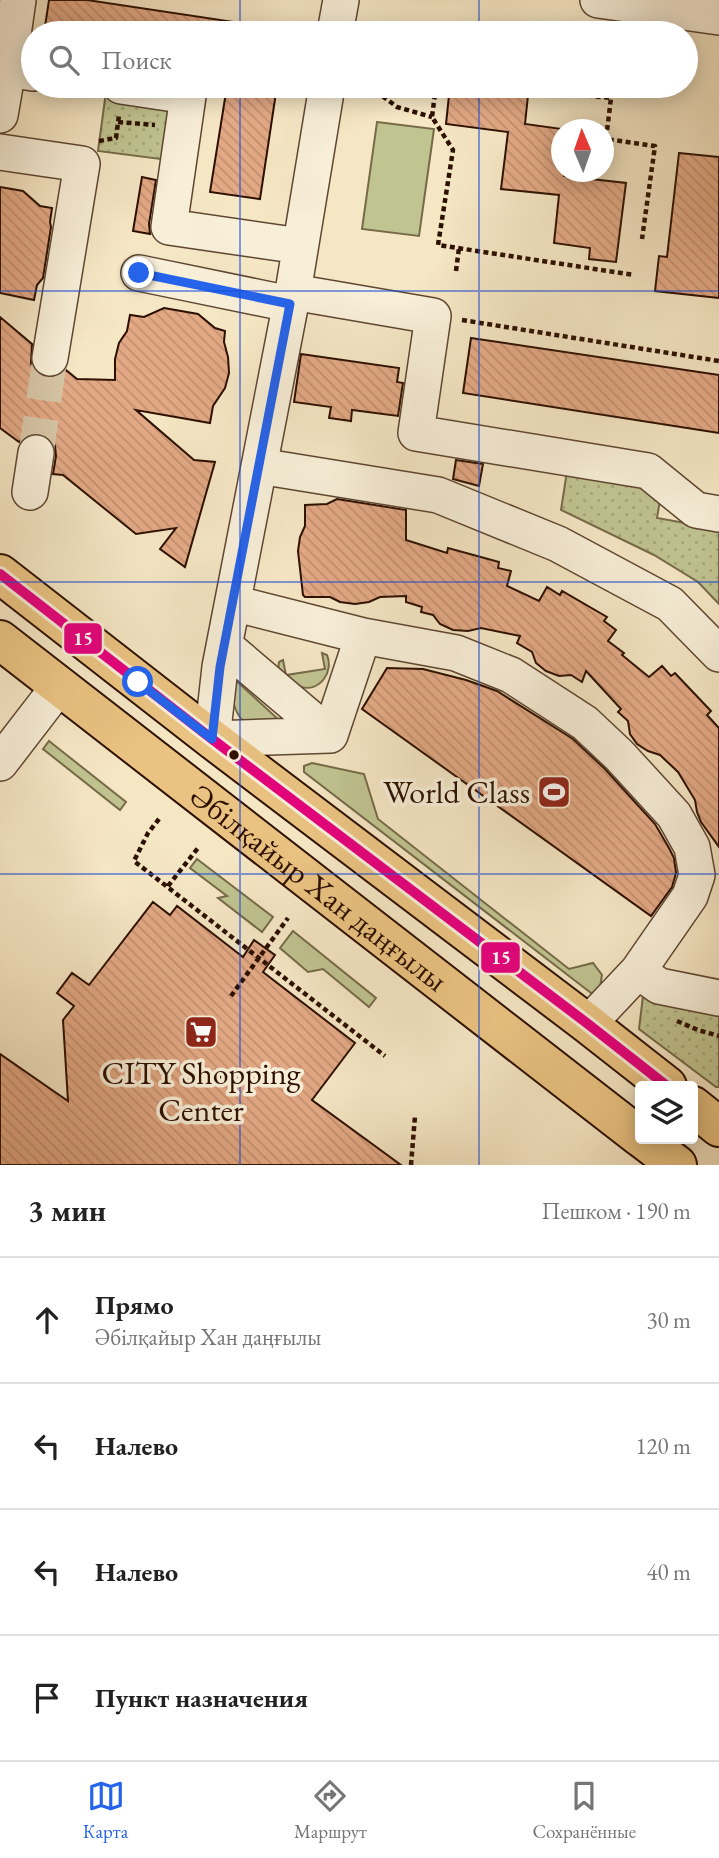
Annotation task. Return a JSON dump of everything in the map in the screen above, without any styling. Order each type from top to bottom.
[{"type":"main road","name":"Әбілқайыр Хан даңғылы","points":[[0,574],[661,1081]]},
{"type":"main road","name":"Әбілқайыр Хан даңғылы","points":[[0,640],[635,1133]]},
{"type":"main road","points":[[552,1068],[588,1024]]},
{"type":"main road","points":[[698,1105],[719,1104]]},
{"type":"main road","points":[[698,1109],[719,1128]]},
{"type":"main road","name":"Әбілқайыр Хан даңғылы","points":[[650,1144],[677,1165]]},
{"type":"street","points":[[0,115],[20,71],[18,0]]},
{"type":"street","points":[[337,21],[341,0]]},
{"type":"street","points":[[598,0],[719,17]]},
{"type":"street","points":[[188,98],[169,227],[300,246]]},
{"type":"street","points":[[325,98],[292,298],[220,667],[212,739],[330,735]]},
{"type":"street","points":[[0,152],[82,164],[50,358]]},
{"type":"street","points":[[139,273],[292,298],[433,316],[416,433],[648,471],[696,510],[719,514]]},
{"type":"street","points":[[30,492],[36,453]]},
{"type":"street","points":[[259,466],[439,495],[558,544],[670,604],[719,654]]},
{"type":"street","points":[[233,603],[363,636],[456,653],[511,675],[584,723],[619,755],[674,815],[692,847],[697,875],[690,896],[638,971],[588,1024]]},
{"type":"street","points":[[330,735],[363,636]]},
{"type":"street","points":[[225,646],[330,735]]},
{"type":"street","points":[[0,763],[60,685]]},
{"type":"street","points":[[638,971],[659,986],[719,998]]},
{"type":"path","points":[[82,164],[88,143],[116,138],[121,98]]},
{"type":"path","points":[[385,98],[397,107],[432,117]]},
{"type":"path","points":[[434,98],[432,117],[453,150],[438,245],[634,275]]},
{"type":"path","points":[[611,98],[606,139],[655,146],[642,239]]},
{"type":"path","points":[[118,121],[183,128]]},
{"type":"path","points":[[456,271],[458,248]]},
{"type":"path","points":[[433,316],[719,361]]},
{"type":"path","points":[[159,819],[148,833],[134,861],[385,1056]]},
{"type":"path","points":[[168,887],[198,848]]},
{"type":"path","points":[[230,996],[288,918]]},
{"type":"path","points":[[411,1165],[415,1116]]},
{"type":"green space","points":[[105,98],[148,98],[176,102],[168,160],[98,151]]},
{"type":"green space","points":[[377,122],[434,129],[419,236],[362,229]]},
{"type":"green space","points":[[567,471],[648,482],[661,494],[657,518],[719,529],[719,604],[698,582],[654,555],[561,510]]},
{"type":"green space","points":[[322,653],[327,655],[329,668],[319,684],[308,688],[298,686],[278,671],[279,662],[283,660],[286,675],[325,669]]},
{"type":"green space","points":[[231,676],[279,720],[243,721],[234,705]]},
{"type":"green space","points":[[49,741],[126,802],[120,810],[43,749]]},
{"type":"green space","points":[[312,763],[364,774],[378,819],[569,969],[593,963],[602,975],[597,992],[591,993],[304,772],[304,766]]},
{"type":"green space","points":[[197,859],[273,917],[262,932],[218,898],[227,896],[190,868]]},
{"type":"green space","points":[[293,931],[376,998],[369,1007],[323,969],[308,972],[280,948]]},
{"type":"green space","points":[[643,996],[719,1014],[719,1087],[639,1029]]},
{"type":"building","points":[[49,0],[87,0],[227,21],[46,21]]},
{"type":"building","points":[[225,98],[275,98],[260,199],[210,192]]},
{"type":"building","points":[[449,98],[528,98],[525,124],[551,128],[551,182],[626,183],[616,262],[589,259],[590,248],[554,243],[559,195],[501,189],[508,132],[446,124]]},
{"type":"building","points":[[679,153],[719,157],[719,298],[655,291],[659,256],[667,257]]},
{"type":"building","points":[[142,177],[156,180],[150,234],[133,231]]},
{"type":"building","points":[[0,187],[23,191],[40,206],[52,208],[43,278],[37,285],[34,300],[0,293]]},
{"type":"building","points":[[164,308],[198,314],[215,328],[225,331],[224,342],[228,357],[229,373],[225,388],[213,406],[210,423],[136,410],[194,460],[215,462],[185,567],[160,549],[176,528],[136,534],[63,475],[53,474],[55,446],[48,437],[38,433],[29,434],[19,442],[0,428],[0,317],[32,344],[31,364],[38,374],[47,378],[56,377],[66,370],[77,379],[115,380],[115,359],[119,343],[127,331],[130,315],[144,317]]},
{"type":"building","points":[[471,338],[719,375],[719,433],[463,393]]},
{"type":"building","points":[[301,354],[399,368],[397,382],[403,383],[398,416],[352,410],[351,421],[329,418],[331,407],[294,402]]},
{"type":"building","points":[[456,460],[483,464],[479,486],[453,479]]},
{"type":"building","points":[[337,499],[406,510],[406,540],[447,553],[448,548],[499,562],[498,568],[511,571],[507,586],[539,601],[547,587],[560,595],[562,591],[607,617],[604,621],[616,630],[608,641],[649,677],[662,666],[671,676],[675,673],[711,711],[707,715],[719,728],[719,847],[701,822],[695,800],[678,772],[660,755],[637,744],[630,734],[628,721],[618,712],[621,709],[586,671],[582,682],[571,675],[559,676],[546,671],[536,663],[532,652],[517,643],[520,636],[481,628],[453,630],[440,624],[433,615],[421,612],[422,607],[406,602],[406,596],[380,597],[355,604],[340,602],[330,597],[305,597],[298,551],[305,526],[305,505],[327,504]]},
{"type":"building","name":"World Class","points":[[387,668],[423,669],[497,691],[573,739],[605,769],[655,824],[674,858],[676,873],[672,887],[651,916],[362,709]]},
{"type":"building","name":"CITY Shopping Center","points":[[153,902],[170,915],[177,906],[243,957],[254,940],[275,955],[263,972],[355,1043],[312,1100],[401,1165],[0,1165],[0,1054],[68,1101],[63,1020],[74,1006],[57,993],[72,973],[89,985]]},
{"type":"tunnel","points":[[36,453],[50,358]]},
{"type":"transit line","name":"15","points":[[0,574],[661,1081]]},
{"type":"place","name":"World Class","points":[[554,792]]},
{"type":"place","name":"CITY Shopping Center","points":[[201,1032]]},
{"type":"route","points":[[138,682],[212,739],[220,667],[290,304],[139,273]]}]
